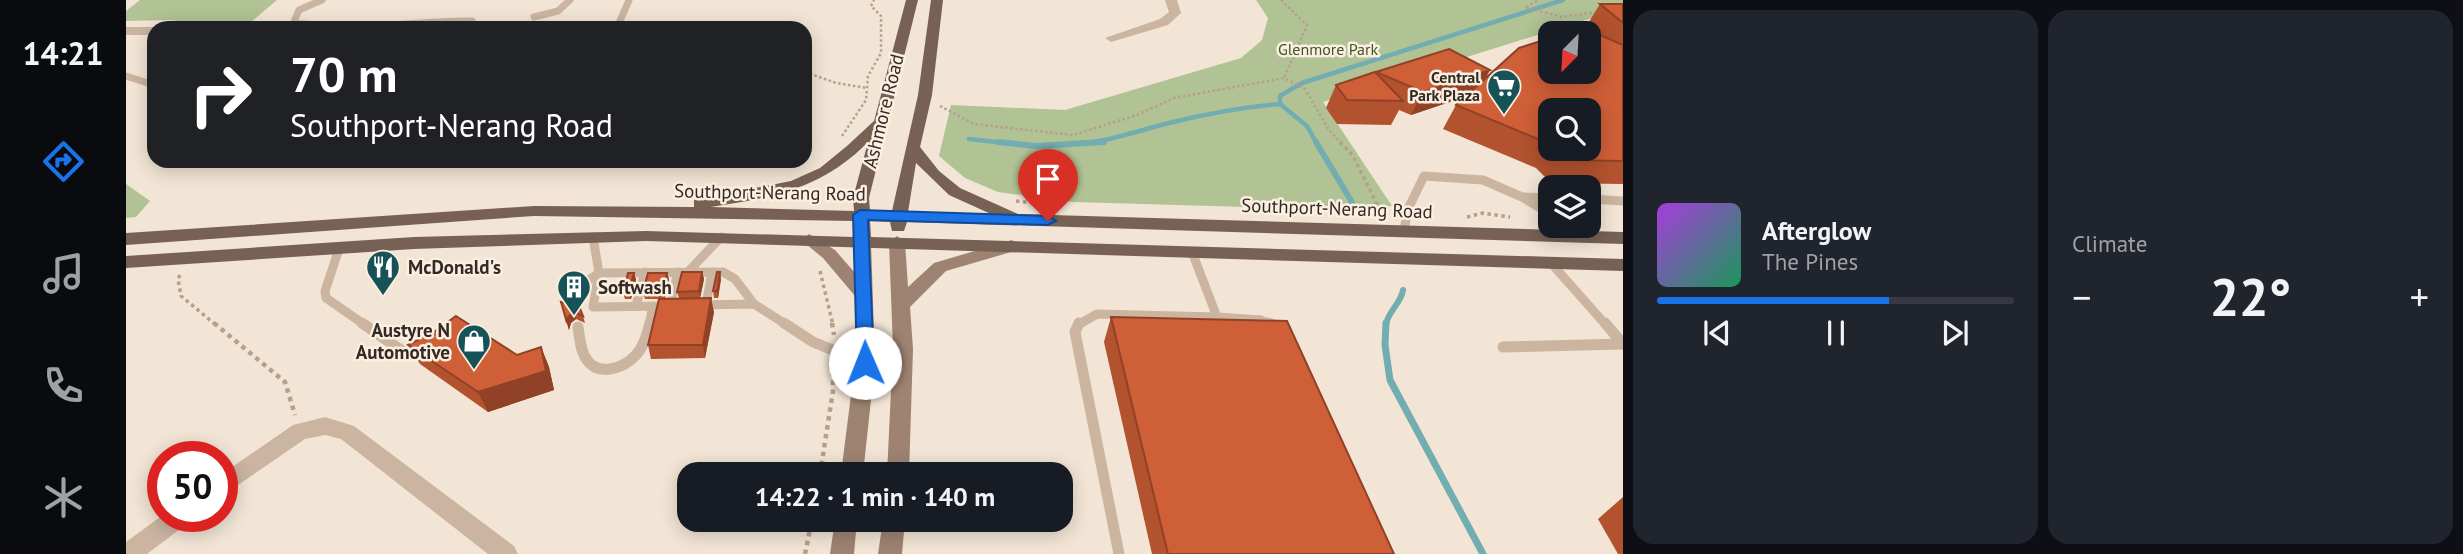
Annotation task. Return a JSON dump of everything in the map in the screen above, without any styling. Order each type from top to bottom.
[{"type":"main road","name":"Ashmore Road","points":[[853,462],[865,363],[861,198],[912,0]]},
{"type":"main road","name":"Ashmore Road","points":[[898,462],[903,349],[897,242],[899,216],[925,95],[937,0]]},
{"type":"main road","points":[[656,211],[744,197],[810,178],[825,171],[850,151],[879,121]]},
{"type":"main road","points":[[912,147],[929,172],[946,187],[963,197],[1025,220]]},
{"type":"main road","name":"Southport-Nerang Road","points":[[126,239],[534,211],[656,211],[1025,220],[1403,223],[1538,233]]},
{"type":"main road","points":[[126,262],[593,237],[721,237],[1623,265]]},
{"type":"main road","name":"Southport-Nerang Road","points":[[1601,237],[1623,238]]},
{"type":"main road","points":[[809,240],[829,254],[864,295]]},
{"type":"main road","points":[[901,304],[940,267],[1014,246]]},
{"type":"main road","points":[[842,554],[845,532]]},
{"type":"main road","points":[[890,554],[893,532]]},
{"type":"street","points":[[1111,38],[1164,22],[1175,13],[1171,0]]},
{"type":"street","points":[[126,31],[147,31]]},
{"type":"street","points":[[238,475],[299,431],[326,426],[347,432],[506,554]]},
{"type":"street","points":[[128,554],[158,532]]},
{"type":"lane","points":[[295,21],[299,10],[322,0]]},
{"type":"lane","points":[[534,17],[558,11],[570,0]]},
{"type":"lane","points":[[620,21],[629,0]]},
{"type":"lane","points":[[126,76],[147,83]]},
{"type":"lane","points":[[1403,223],[1424,176],[1483,180],[1522,197],[1538,207]]},
{"type":"lane","points":[[1522,197],[1538,198]]},
{"type":"lane","points":[[1601,200],[1623,201]]},
{"type":"lane","points":[[593,237],[599,273],[593,307],[754,304]]},
{"type":"lane","points":[[670,306],[682,272],[721,237]]},
{"type":"lane","points":[[339,249],[325,291],[326,298],[408,355],[420,355],[440,343]]},
{"type":"lane","points":[[1192,252],[1217,317]]},
{"type":"lane","points":[[1551,263],[1623,344]]},
{"type":"lane","points":[[636,306],[645,272]]},
{"type":"lane","points":[[706,305],[712,272]]},
{"type":"lane","points":[[571,306],[571,292],[599,273],[728,274],[735,278],[754,304],[813,342],[865,363]]},
{"type":"lane","points":[[578,327],[585,358],[591,364],[612,369],[623,366],[643,344],[653,306]]},
{"type":"lane","points":[[1119,554],[1075,332],[1078,324],[1097,314],[1217,317],[1261,320],[1271,324],[1281,336]]},
{"type":"lane","points":[[1503,347],[1623,344]]},
{"type":"path","points":[[840,139],[866,100],[868,76],[881,53],[883,31],[881,16],[872,6],[874,0]]},
{"type":"path","points":[[1281,0],[1307,25],[1284,78]]},
{"type":"path","points":[[1539,0],[1526,7],[1541,15],[1572,20],[1602,11]]},
{"type":"path","points":[[812,74],[836,83],[867,88]]},
{"type":"path","points":[[932,102],[974,124],[1073,135],[1137,115],[1174,98],[1284,78],[1305,89],[1329,130],[1353,156],[1384,218]]},
{"type":"path","points":[[1006,200],[1043,204]]},
{"type":"path","points":[[1466,218],[1476,213],[1494,213],[1517,219]]},
{"type":"path","points":[[1370,218],[1403,223]]},
{"type":"path","points":[[190,258],[178,278],[181,296],[285,382],[299,431]]},
{"type":"path","points":[[805,554],[810,532]]},
{"type":"green space","points":[[140,0],[277,0],[252,21],[126,21],[126,11]]},
{"type":"green space","name":"Glenmore Park","points":[[1256,0],[1623,0],[1623,14],[1608,13],[1582,21],[1538,21],[1538,35],[1323,102],[1392,206],[1320,209],[1074,202],[998,192],[965,178],[939,156],[951,105],[1065,110],[1241,58],[1262,40],[1268,18]]},
{"type":"green space","points":[[126,184],[150,201],[136,217],[126,218]]},
{"type":"building","points":[[1600,4],[1623,4],[1623,23]]},
{"type":"building","points":[[1601,35],[1623,45],[1623,161],[1601,161],[1601,98],[1538,98],[1538,139],[1456,105],[1519,48],[1538,42],[1538,84],[1601,84]]},
{"type":"building","points":[[1449,49],[1490,70],[1423,92],[1376,72]]},
{"type":"building","points":[[1375,72],[1403,101],[1347,100],[1336,85]]},
{"type":"building","points":[[682,272],[702,272],[699,291],[677,292]]},
{"type":"building","points":[[717,272],[720,272],[717,291],[713,291]]},
{"type":"building","points":[[628,273],[634,273],[629,292],[623,293]]},
{"type":"building","points":[[648,273],[667,273],[663,292],[643,292]]},
{"type":"building","points":[[576,298],[583,316],[574,312],[568,317],[567,323],[561,302],[571,305]]},
{"type":"building","points":[[711,298],[703,345],[648,345],[659,299]]},
{"type":"building","points":[[456,316],[517,355],[541,347],[546,371],[478,392],[408,345],[434,332]]},
{"type":"building","points":[[1111,317],[1287,321],[1394,554],[1168,554]]},
{"type":"waterway","points":[[1280,104],[1280,96],[1302,83],[1563,0]]},
{"type":"waterway","points":[[1087,143],[1210,114],[1280,104]]},
{"type":"waterway","points":[[1280,104],[1307,126],[1317,144]]},
{"type":"waterway","points":[[969,139],[1014,144]]},
{"type":"waterway","points":[[998,142],[1036,146],[1087,143]]},
{"type":"waterway","points":[[1087,143],[1104,142]]},
{"type":"waterway","points":[[1316,142],[1353,204]]},
{"type":"waterway","points":[[1075,144],[1087,143]]},
{"type":"waterway","points":[[1386,325],[1403,290]]},
{"type":"waterway","points":[[1386,323],[1385,345],[1390,380],[1483,554]]},
{"type":"place","name":"Central Park Plaza","points":[[1504,116]]},
{"type":"place","name":"McDonald's","points":[[383,297]]},
{"type":"place","name":"Softwash","points":[[574,317]]},
{"type":"place","name":"Austyre N Automotive","points":[[474,371]]},
{"type":"route","points":[[865,363],[864,255],[860,215],[1048,221]]}]
